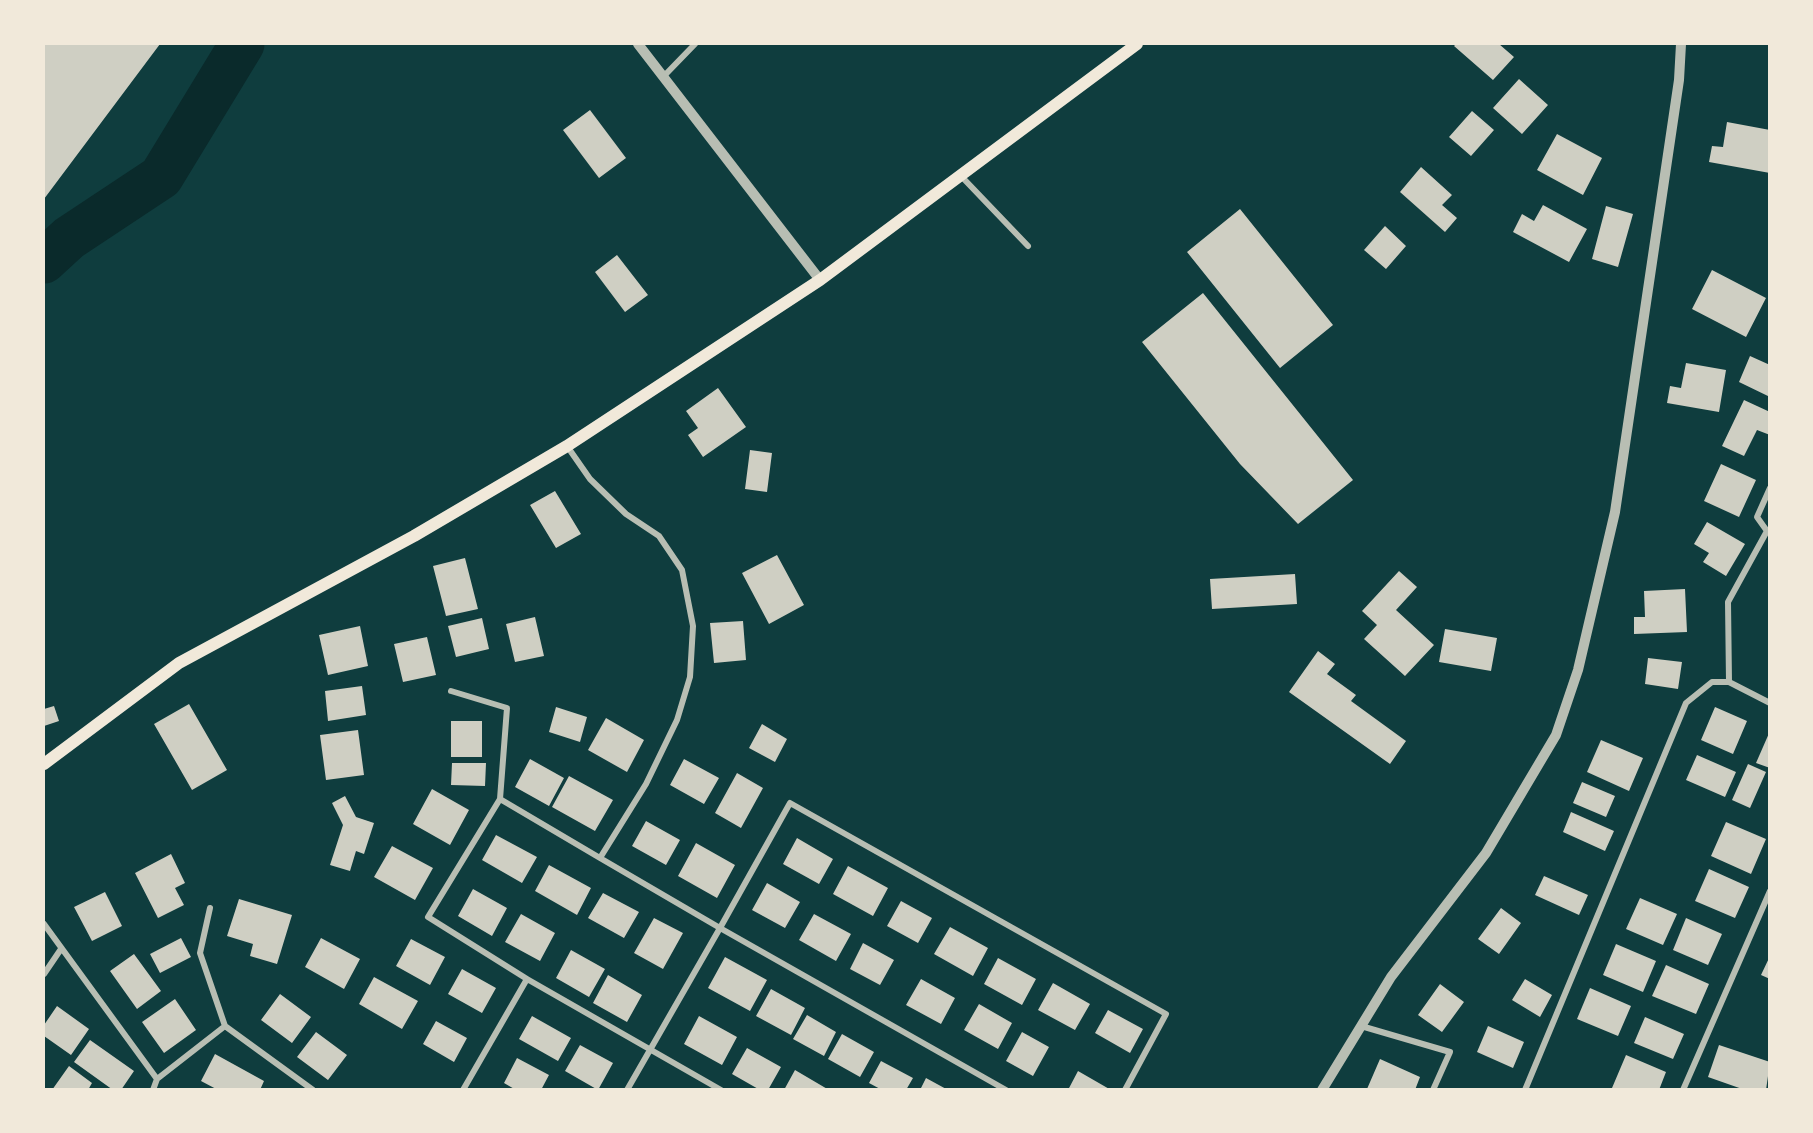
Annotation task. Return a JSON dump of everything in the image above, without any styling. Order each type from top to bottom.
[{"type":"main road","points":[[44,764],[178,663],[414,536],[567,446],[820,280],[1137,44]]},
{"type":"street","points":[[638,44],[820,280]]},
{"type":"street","points":[[664,76],[694,44]]},
{"type":"street","points":[[1322,1089],[1391,977],[1486,853],[1556,735],[1578,670],[1615,512],[1679,80],[1681,44]]},
{"type":"street","points":[[960,175],[1028,246]]},
{"type":"street","points":[[567,446],[590,479],[626,514],[659,536],[682,570],[693,626],[690,677],[677,720],[646,784],[600,858]]},
{"type":"street","points":[[1729,681],[1728,603],[1768,531],[1757,517],[1770,488]]},
{"type":"street","points":[[1525,1089],[1686,703],[1712,682],[1729,681],[1770,703]]},
{"type":"street","points":[[451,691],[507,708],[500,799],[428,917],[527,979],[722,1089]]},
{"type":"street","points":[[500,799],[720,928],[1006,1089]]},
{"type":"street","points":[[627,1089],[790,803],[1166,1014],[1125,1089]]},
{"type":"street","points":[[1683,1089],[1770,891]]},
{"type":"street","points":[[210,908],[200,953],[225,1026],[313,1089]]},
{"type":"street","points":[[44,924],[157,1079]]},
{"type":"street","points":[[44,974],[62,949]]},
{"type":"street","points":[[463,1089],[527,979]]},
{"type":"street","points":[[153,1089],[157,1079],[225,1026]]},
{"type":"street","points":[[1360,1026],[1450,1053],[1433,1089]]},
{"type":"building","points":[[44,44],[160,44],[44,199]]},
{"type":"building","points":[[1456,44],[1499,44],[1514,57],[1493,80],[1454,46]]},
{"type":"building","points":[[1519,79],[1548,105],[1522,134],[1493,108]]},
{"type":"building","points":[[590,110],[626,158],[599,178],[563,130]]},
{"type":"building","points":[[1472,111],[1494,130],[1471,156],[1449,137]]},
{"type":"building","points":[[1727,122],[1770,130],[1770,173],[1709,162],[1712,146],[1723,147]]},
{"type":"building","points":[[1557,134],[1602,158],[1583,195],[1537,170]]},
{"type":"building","points":[[1421,167],[1452,195],[1442,205],[1457,218],[1445,232],[1400,192]]},
{"type":"building","points":[[1543,205],[1587,229],[1569,262],[1513,232],[1522,214],[1534,221]]},
{"type":"building","points":[[1606,206],[1633,214],[1618,267],[1592,259]]},
{"type":"building","points":[[1240,209],[1333,325],[1280,368],[1187,252]]},
{"type":"building","points":[[1385,226],[1406,246],[1386,269],[1364,250]]},
{"type":"building","points":[[617,255],[648,295],[625,312],[595,272]]},
{"type":"building","points":[[1712,270],[1766,298],[1746,337],[1692,309]]},
{"type":"building","points":[[1203,293],[1353,480],[1298,524],[1240,464],[1142,342]]},
{"type":"building","points":[[1750,356],[1770,365],[1770,397],[1739,382]]},
{"type":"building","points":[[1686,363],[1726,370],[1719,412],[1667,403],[1670,386],[1681,388]]},
{"type":"building","points":[[718,388],[746,427],[703,457],[688,435],[698,428],[686,411]]},
{"type":"building","points":[[1744,400],[1770,412],[1770,435],[1757,430],[1744,456],[1722,446]]},
{"type":"building","points":[[750,450],[772,453],[767,492],[745,489]]},
{"type":"building","points":[[1721,464],[1756,480],[1739,517],[1704,501]]},
{"type":"building","points":[[555,491],[581,534],[556,548],[530,505]]},
{"type":"building","points":[[1707,522],[1745,544],[1726,576],[1703,562],[1709,553],[1694,544]]},
{"type":"building","points":[[777,555],[804,605],[769,624],[742,573]]},
{"type":"building","points":[[465,558],[478,609],[446,616],[433,566]]},
{"type":"building","points":[[1399,571],[1417,587],[1396,610],[1434,645],[1405,676],[1364,639],[1377,625],[1362,611]]},
{"type":"building","points":[[1295,574],[1297,604],[1212,609],[1210,579]]},
{"type":"building","points":[[1685,589],[1687,632],[1634,634],[1634,617],[1645,617],[1644,591]]},
{"type":"building","points":[[535,617],[544,656],[515,662],[506,624]]},
{"type":"building","points":[[482,618],[489,649],[456,657],[448,626]]},
{"type":"building","points":[[743,621],[746,660],[714,663],[710,623]]},
{"type":"building","points":[[360,626],[368,666],[328,675],[319,635]]},
{"type":"building","points":[[1445,629],[1497,638],[1491,671],[1439,662]]},
{"type":"building","points":[[427,637],[436,675],[403,682],[394,644]]},
{"type":"building","points":[[1318,651],[1335,664],[1327,674],[1356,695],[1351,701],[1406,741],[1390,764],[1289,692]]},
{"type":"building","points":[[1648,658],[1682,662],[1678,689],[1645,684]]},
{"type":"building","points":[[362,686],[366,715],[328,721],[325,691]]},
{"type":"building","points":[[189,704],[227,770],[192,790],[154,724]]},
{"type":"building","points":[[54,706],[59,721],[44,726],[44,709]]},
{"type":"building","points":[[556,707],[587,717],[580,742],[549,732]]},
{"type":"building","points":[[1715,707],[1747,721],[1733,754],[1701,740]]},
{"type":"building","points":[[606,718],[644,740],[627,772],[588,750]]},
{"type":"building","points":[[451,721],[482,721],[482,757],[451,757]]},
{"type":"building","points":[[762,724],[787,739],[775,762],[749,748]]},
{"type":"building","points":[[358,730],[364,775],[326,780],[320,735]]},
{"type":"building","points":[[1770,731],[1770,768],[1756,763]]},
{"type":"building","points":[[1601,740],[1643,758],[1629,791],[1587,772]]},
{"type":"building","points":[[1697,755],[1736,772],[1725,797],[1686,780]]},
{"type":"building","points":[[530,759],[564,778],[549,806],[515,787]]},
{"type":"building","points":[[684,759],[719,778],[704,804],[670,785]]},
{"type":"building","points":[[452,763],[486,763],[485,786],[451,785]]},
{"type":"building","points":[[1748,764],[1766,772],[1750,808],[1732,800]]},
{"type":"building","points":[[737,773],[763,788],[741,828],[715,813]]},
{"type":"building","points":[[569,776],[613,800],[595,831],[552,807]]},
{"type":"building","points":[[1582,782],[1615,796],[1606,817],[1573,803]]},
{"type":"building","points":[[432,789],[469,810],[450,845],[413,824]]},
{"type":"building","points":[[345,796],[356,817],[374,823],[364,854],[356,851],[350,871],[330,865],[343,825],[332,803]]},
{"type":"building","points":[[1571,812],[1614,831],[1605,851],[1563,832]]},
{"type":"building","points":[[646,821],[680,840],[666,865],[632,846]]},
{"type":"building","points":[[1726,822],[1766,839],[1751,874],[1711,856]]},
{"type":"building","points":[[496,835],[537,857],[522,883],[482,860]]},
{"type":"building","points":[[797,838],[833,859],[819,884],[783,864]]},
{"type":"building","points":[[696,843],[735,865],[717,898],[678,876]]},
{"type":"building","points":[[392,846],[433,868],[415,900],[374,877]]},
{"type":"building","points":[[171,854],[185,883],[175,888],[184,905],[158,918],[135,873]]},
{"type":"building","points":[[549,865],[591,888],[577,915],[535,891]]},
{"type":"building","points":[[848,866],[888,888],[873,916],[833,894]]},
{"type":"building","points":[[1709,869],[1749,887],[1735,918],[1695,901]]},
{"type":"building","points":[[1544,876],[1588,895],[1579,915],[1535,895]]},
{"type":"building","points":[[767,883],[800,902],[785,928],[752,910]]},
{"type":"building","points":[[473,889],[507,908],[492,936],[458,916]]},
{"type":"building","points":[[105,892],[122,926],[92,941],[74,907]]},
{"type":"building","points":[[603,893],[639,912],[624,938],[588,918]]},
{"type":"building","points":[[1640,898],[1677,914],[1663,945],[1626,929]]},
{"type":"building","points":[[239,899],[292,915],[277,964],[250,956],[253,944],[227,936]]},
{"type":"building","points":[[901,901],[932,918],[918,943],[887,926]]},
{"type":"building","points":[[1501,908],[1521,923],[1499,954],[1478,939]]},
{"type":"building","points":[[521,914],[555,933],[540,961],[505,942]]},
{"type":"building","points":[[814,914],[851,934],[836,961],[799,940]]},
{"type":"building","points":[[654,918],[683,933],[663,969],[634,953]]},
{"type":"building","points":[[1686,918],[1722,934],[1708,965],[1673,950]]},
{"type":"building","points":[[950,927],[988,948],[973,976],[934,954]]},
{"type":"building","points":[[181,938],[191,957],[160,973],[150,954]]},
{"type":"building","points":[[321,938],[360,959],[344,989],[305,967]]},
{"type":"building","points":[[411,939],[445,957],[430,985],[396,966]]},
{"type":"building","points":[[863,943],[894,960],[880,985],[850,969]]},
{"type":"building","points":[[1616,944],[1656,961],[1643,992],[1603,975]]},
{"type":"building","points":[[571,950],[605,969],[589,997],[556,978]]},
{"type":"building","points":[[134,954],[161,991],[137,1009],[110,971]]},
{"type":"building","points":[[1770,956],[1770,979],[1761,975]]},
{"type":"building","points":[[725,957],[767,980],[750,1011],[708,988]]},
{"type":"building","points":[[998,958],[1036,979],[1022,1005],[984,984]]},
{"type":"building","points":[[1666,965],[1709,984],[1696,1014],[1652,996]]},
{"type":"building","points":[[462,969],[496,988],[482,1013],[448,994]]},
{"type":"building","points":[[608,975],[642,995],[627,1022],[593,1003]]},
{"type":"building","points":[[374,977],[418,1001],[402,1029],[359,1004]]},
{"type":"building","points":[[921,979],[955,998],[941,1024],[906,1005]]},
{"type":"building","points":[[1525,979],[1552,995],[1540,1017],[1512,1000]]},
{"type":"building","points":[[1053,983],[1090,1004],[1075,1030],[1038,1010]]},
{"type":"building","points":[[1440,984],[1464,1002],[1442,1032],[1418,1015]]},
{"type":"building","points":[[1590,988],[1631,1006],[1618,1036],[1577,1019]]},
{"type":"building","points":[[771,989],[805,1008],[791,1035],[756,1016]]},
{"type":"building","points":[[280,994],[311,1017],[292,1043],[261,1020]]},
{"type":"building","points":[[175,999],[196,1030],[164,1053],[142,1022]]},
{"type":"building","points":[[979,1004],[1012,1023],[998,1049],[964,1030]]},
{"type":"building","points":[[57,1006],[89,1029],[71,1055],[44,1036],[44,1025]]},
{"type":"building","points":[[1108,1010],[1143,1029],[1130,1053],[1095,1033]]},
{"type":"building","points":[[807,1015],[836,1032],[824,1056],[793,1039]]},
{"type":"building","points":[[532,1016],[571,1038],[558,1061],[519,1039]]},
{"type":"building","points":[[699,1016],[737,1037],[722,1065],[684,1044]]},
{"type":"building","points":[[1645,1017],[1684,1034],[1673,1059],[1634,1043]]},
{"type":"building","points":[[436,1021],[467,1038],[454,1062],[423,1044]]},
{"type":"building","points":[[1488,1026],[1524,1042],[1513,1068],[1477,1052]]},
{"type":"building","points":[[316,1032],[347,1055],[328,1080],[297,1057]]},
{"type":"building","points":[[1022,1032],[1049,1047],[1033,1076],[1006,1061]]},
{"type":"building","points":[[842,1034],[874,1052],[860,1077],[828,1059]]},
{"type":"building","points":[[90,1040],[134,1071],[121,1090],[113,1090],[74,1062]]},
{"type":"building","points":[[580,1045],[613,1063],[598,1090],[565,1071]]},
{"type":"building","points":[[1719,1045],[1770,1062],[1766,1090],[1745,1090],[1708,1077]]},
{"type":"building","points":[[747,1048],[781,1067],[768,1090],[760,1090],[732,1074]]},
{"type":"building","points":[[215,1054],[264,1081],[260,1090],[218,1090],[201,1081]]},
{"type":"building","points":[[1626,1055],[1666,1072],[1659,1090],[1612,1088]]},
{"type":"building","points":[[517,1058],[549,1075],[541,1090],[516,1090],[504,1083]]},
{"type":"building","points":[[1380,1059],[1420,1077],[1415,1090],[1367,1089]]},
{"type":"building","points":[[881,1061],[913,1078],[906,1090],[882,1090],[869,1083]]},
{"type":"building","points":[[69,1066],[92,1083],[88,1090],[52,1090]]},
{"type":"building","points":[[795,1070],[829,1090],[784,1090]]},
{"type":"building","points":[[1078,1071],[1111,1090],[1068,1090]]},
{"type":"building","points":[[926,1078],[948,1090],[920,1090]]},
{"type":"waterway","points":[[44,261],[69,238],[161,177],[242,44]]}]
